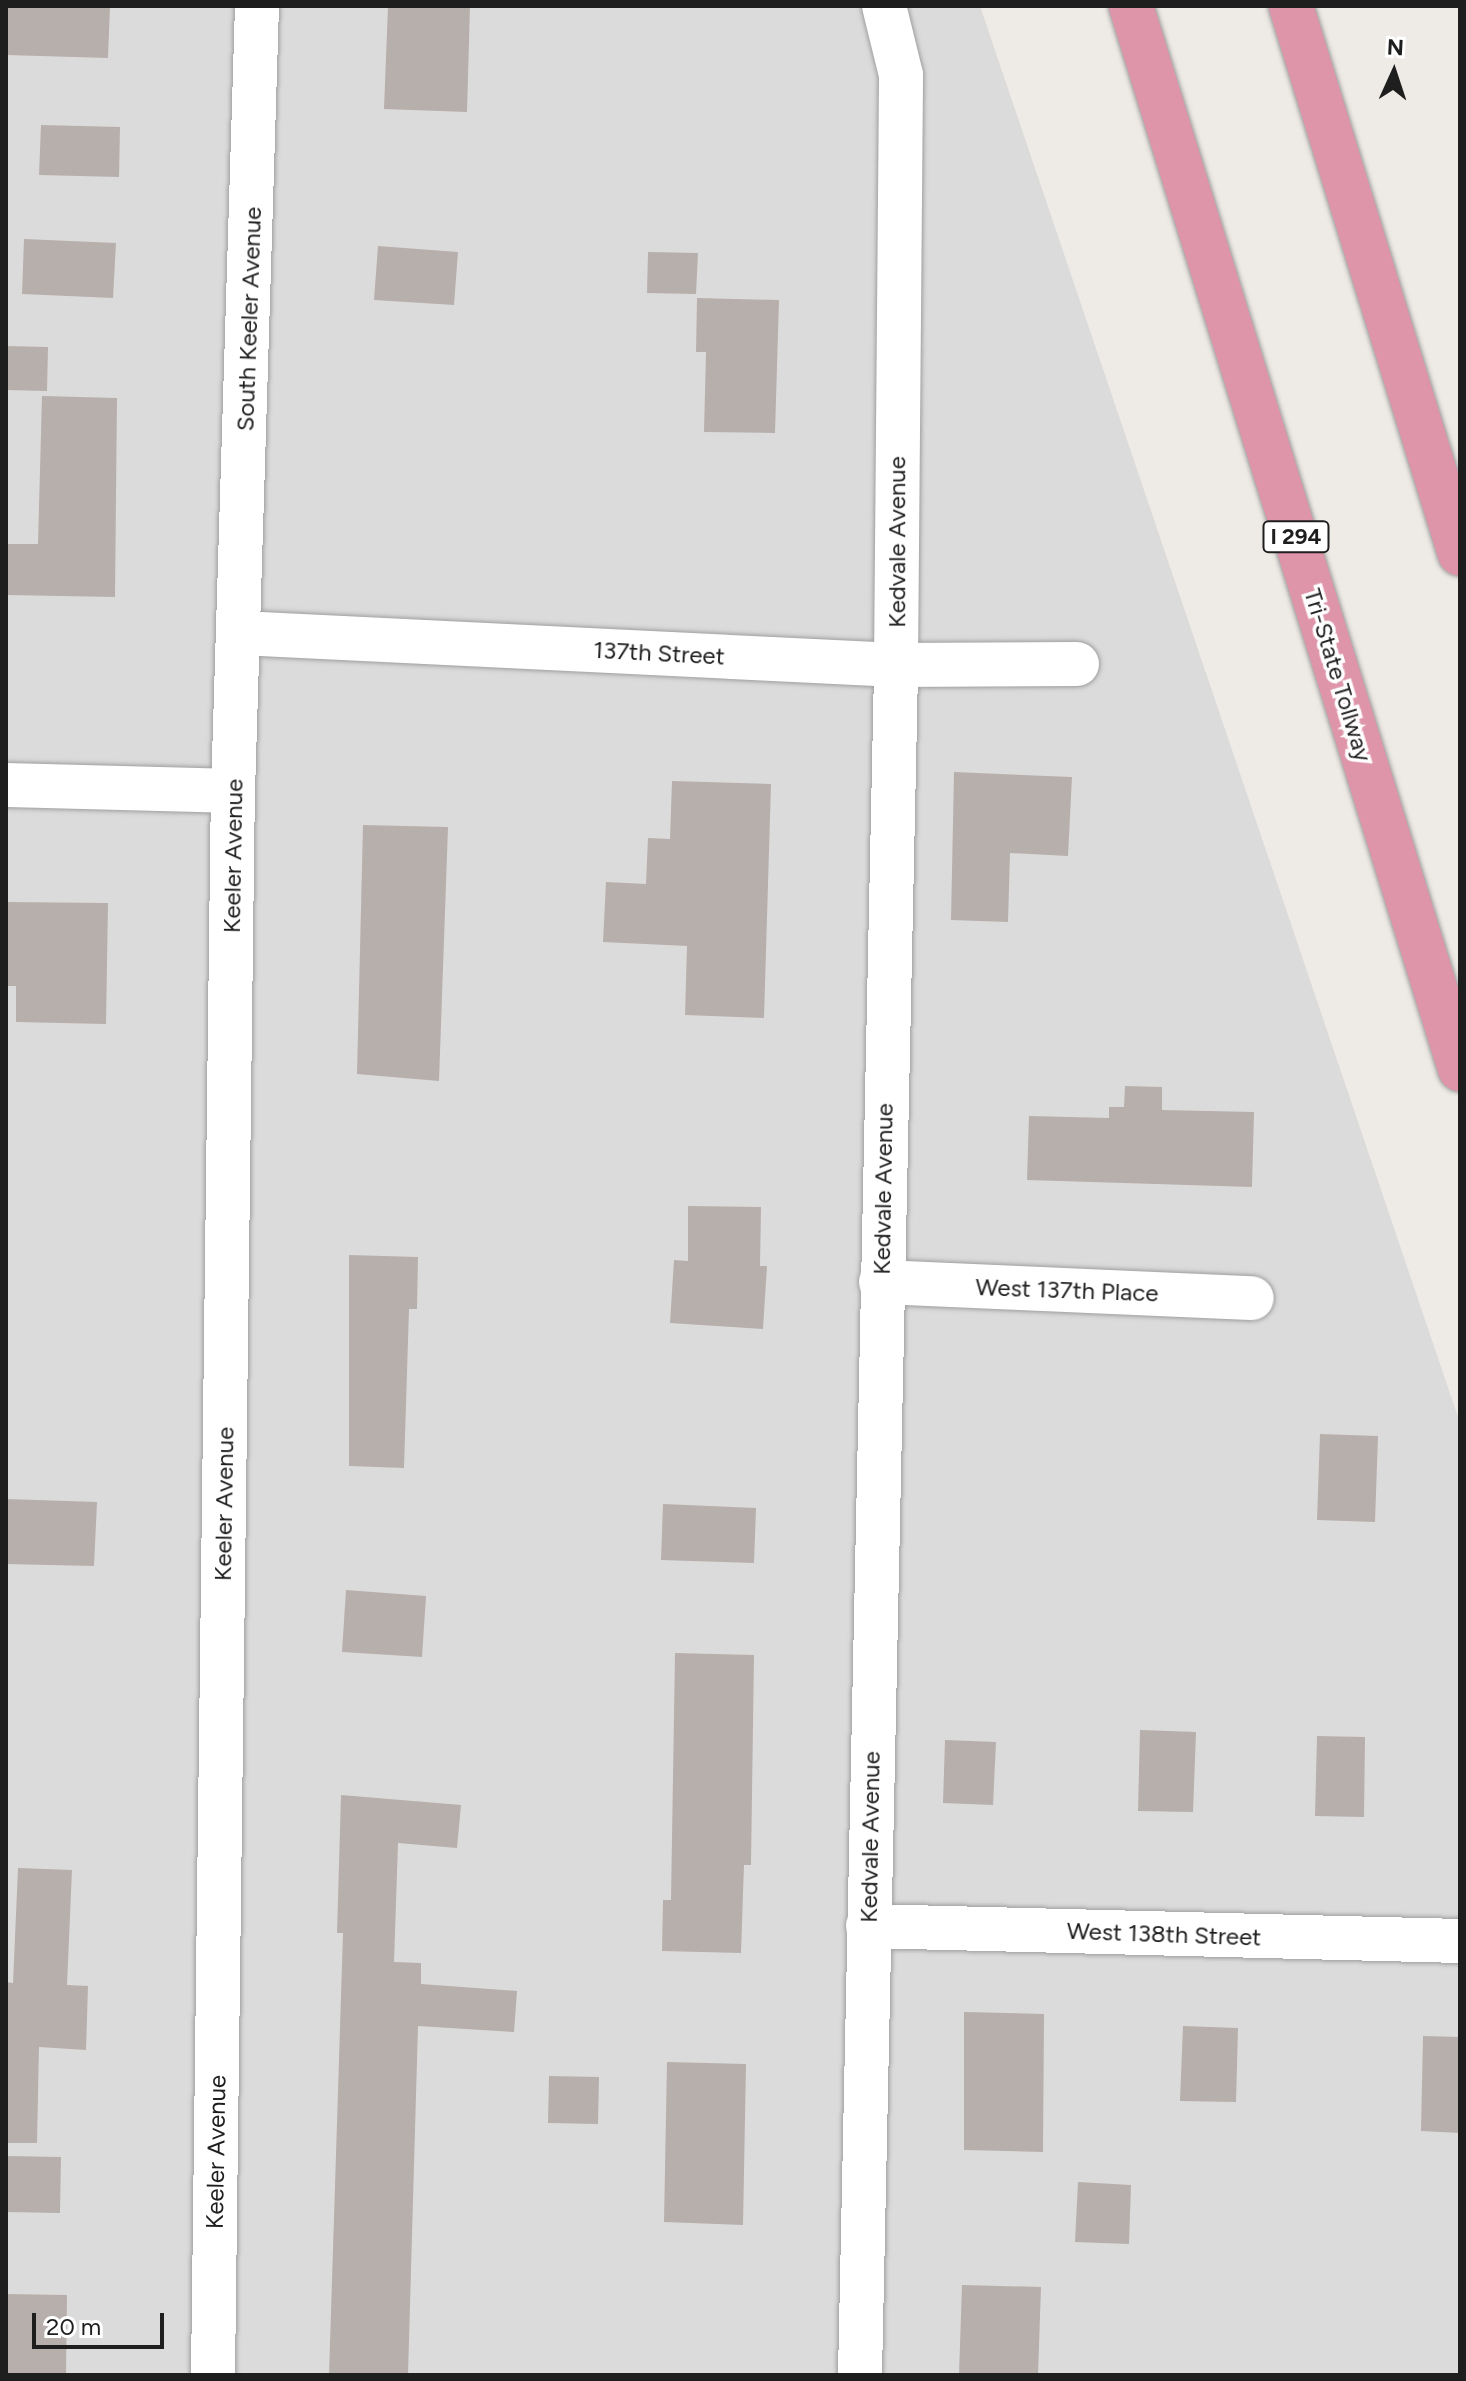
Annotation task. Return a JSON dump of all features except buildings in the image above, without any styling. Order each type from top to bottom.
[{"type":"highway","name":"Tri-State Tollway","points":[[1131,6],[1460,1069]]},
{"type":"highway","points":[[1291,6],[1460,554]]},
{"type":"street","name":"South Keeler Avenue","points":[[240,633],[257,6]]},
{"type":"street","name":"Kedvale Avenue","points":[[860,2375],[896,665],[901,75],[884,6]]},
{"type":"street","name":"137th Street","points":[[240,633],[896,665],[1077,664]]},
{"type":"street","name":"Keeler Avenue","points":[[213,2375],[233,791],[240,633]]},
{"type":"street","points":[[6,785],[233,791]]},
{"type":"street","name":"West 137th Place","points":[[881,1282],[1252,1298]]},
{"type":"street","name":"West 138th Street","points":[[868,1926],[1460,1941]]},
{"type":"shaded area","points":[[6,6],[980,6],[1460,1423],[1460,2375],[6,2375]]}]
